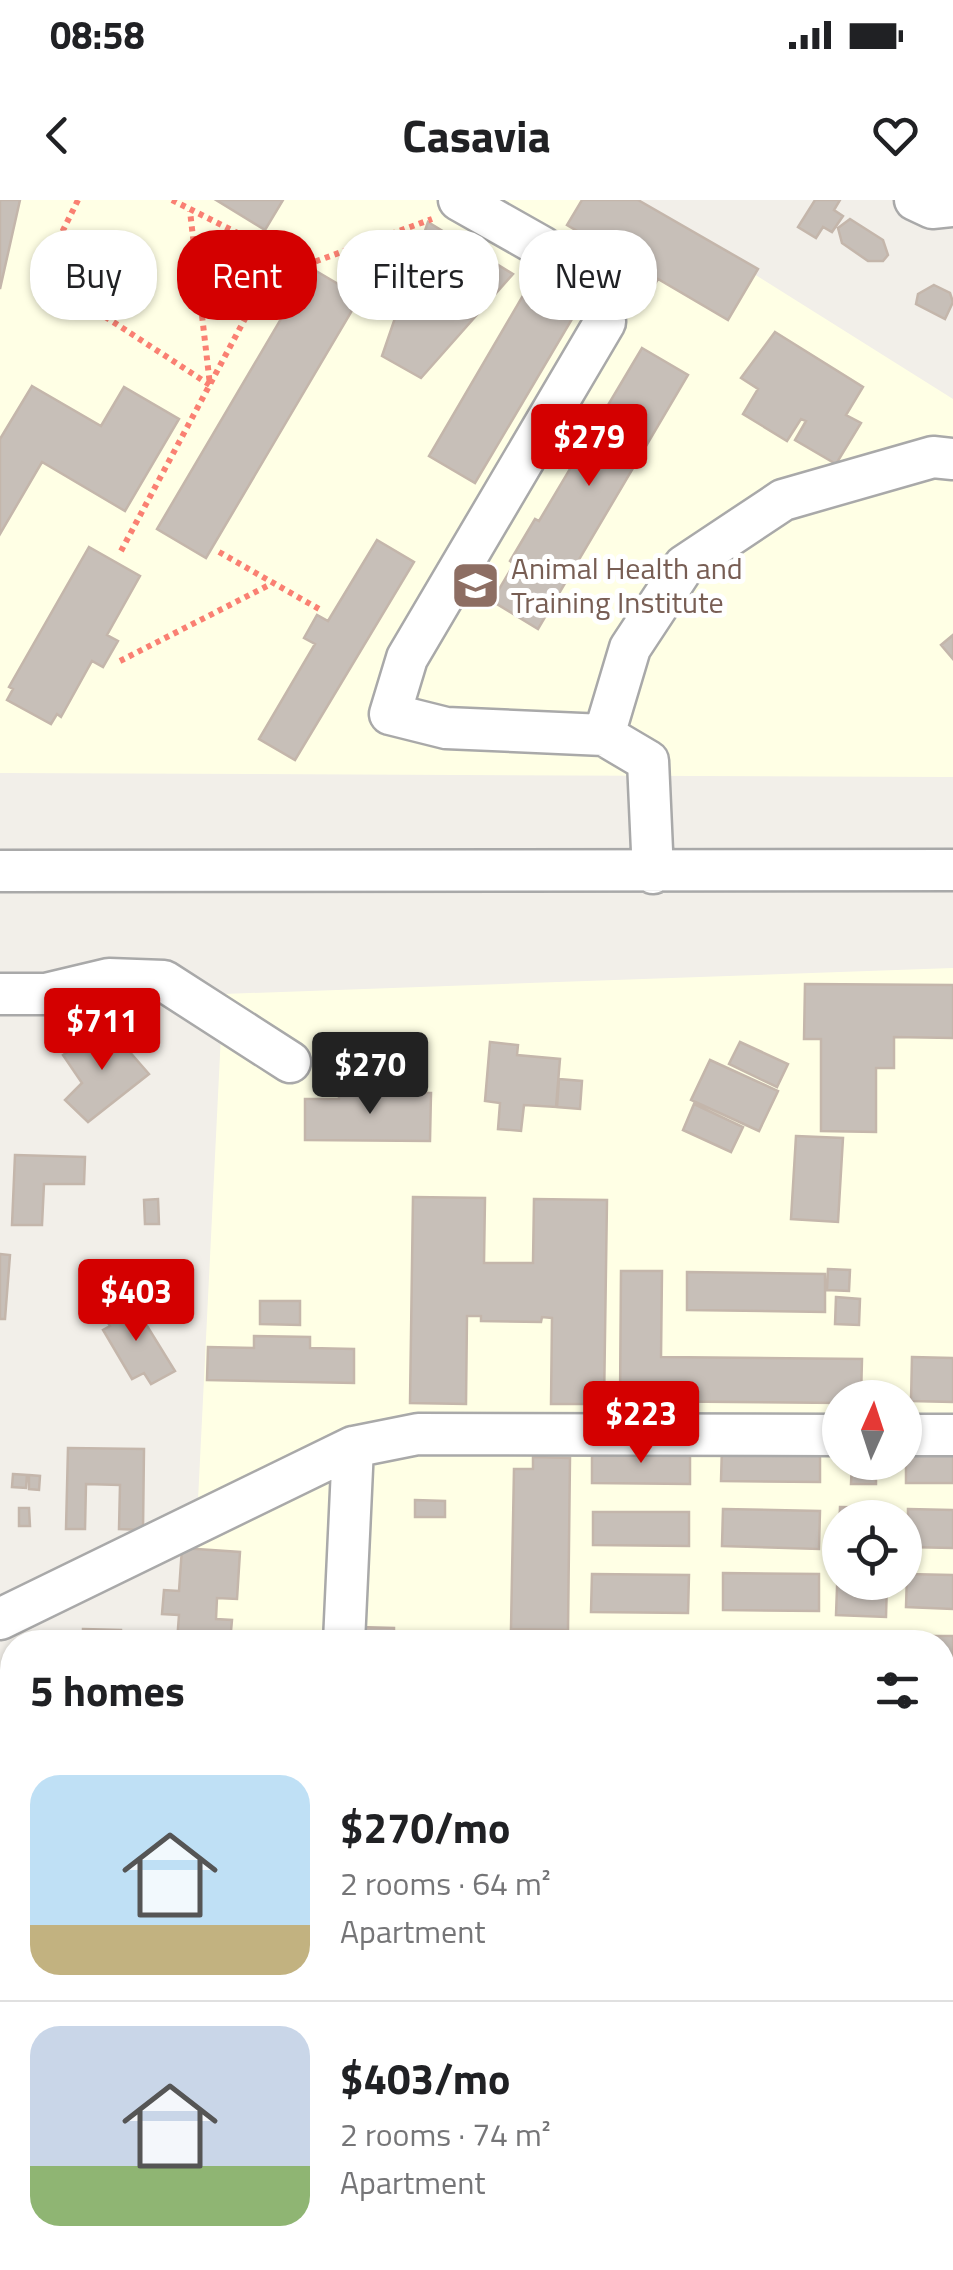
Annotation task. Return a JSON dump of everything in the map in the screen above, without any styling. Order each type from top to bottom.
[{"type":"street","points":[[915,200],[932,208],[953,206]]},
{"type":"street","points":[[465,204],[542,247],[602,292],[604,322],[406,658],[390,714],[446,728],[604,735],[648,761],[652,874]]},
{"type":"street","points":[[604,735],[630,648],[684,566],[783,500],[933,457],[953,459]]},
{"type":"street","points":[[0,871],[652,874],[820,868],[953,870]]},
{"type":"street","points":[[0,994],[46,994],[108,979],[164,980],[290,1062]]},
{"type":"street","points":[[0,1619],[353,1447],[418,1434],[822,1435]]},
{"type":"street","points":[[922,1435],[953,1436]]},
{"type":"street","points":[[345,1630],[353,1447]]},
{"type":"path","points":[[78,200],[41,275],[210,386]]},
{"type":"path","points":[[172,200],[229,230]]},
{"type":"path","points":[[317,260],[465,204]]},
{"type":"path","points":[[190,211],[210,386]]},
{"type":"path","points":[[121,551],[245,320]]},
{"type":"path","points":[[219,552],[319,609]]},
{"type":"path","points":[[120,661],[271,584]]},
{"type":"shaded area","name":"Animal Health and Training Institute","points":[[0,200],[636,200],[953,399],[953,777],[0,773]]},
{"type":"shaded area","points":[[953,968],[953,1630],[192,1630],[223,994]]},
{"type":"building","points":[[0,200],[20,200],[0,289]]},
{"type":"building","points":[[216,200],[283,200],[265,230]]},
{"type":"building","points":[[582,200],[638,200],[758,269],[728,320],[657,281],[657,230],[576,230],[567,225]]},
{"type":"building","points":[[815,200],[840,200],[834,210],[843,216],[832,232],[823,227],[816,238],[798,227]]},
{"type":"building","points":[[850,219],[883,240],[888,255],[883,261],[868,261],[842,243],[838,228]]},
{"type":"building","points":[[428,222],[441,230],[425,230]]},
{"type":"building","points":[[499,265],[513,274],[499,290]]},
{"type":"building","points":[[317,272],[337,283],[337,320],[346,320],[206,558],[157,529],[280,320],[317,320]]},
{"type":"building","points":[[934,285],[950,293],[953,302],[945,319],[916,304],[918,294]]},
{"type":"building","points":[[519,302],[519,320],[571,320],[475,483],[429,456]]},
{"type":"building","points":[[394,320],[472,320],[421,378],[382,356]]},
{"type":"building","points":[[775,332],[863,387],[846,415],[861,423],[836,464],[795,440],[806,421],[801,419],[787,441],[743,414],[758,389],[741,378]]},
{"type":"building","points":[[642,348],[688,375],[538,629],[492,601],[514,564],[510,561],[535,519],[539,521]]},
{"type":"building","points":[[32,386],[101,426],[124,387],[179,419],[125,511],[42,462],[0,534],[0,439]]},
{"type":"building","points":[[377,540],[414,562],[295,760],[259,739],[315,644],[304,638],[317,615],[328,621]]},
{"type":"building","points":[[89,547],[140,576],[107,635],[118,641],[103,667],[92,661],[61,717],[57,714],[51,724],[7,700],[13,689],[9,687]]},
{"type":"building","points":[[953,635],[953,659],[941,645]]},
{"type":"building","points":[[805,984],[953,985],[953,1038],[894,1037],[894,1068],[876,1068],[876,1132],[821,1131],[821,1039],[804,1039]]},
{"type":"building","points":[[107,1026],[149,1074],[88,1122],[65,1100],[82,1083],[63,1055]]},
{"type":"building","points":[[490,1042],[518,1045],[517,1055],[560,1059],[556,1107],[524,1105],[521,1131],[498,1129],[500,1103],[485,1101]]},
{"type":"building","points":[[740,1042],[788,1064],[777,1087],[729,1064]]},
{"type":"building","points":[[710,1060],[778,1091],[759,1131],[691,1100]]},
{"type":"building","points":[[559,1079],[582,1081],[580,1109],[557,1107]]},
{"type":"building","points":[[339,1092],[431,1093],[430,1141],[305,1140],[305,1099],[339,1099]]},
{"type":"building","points":[[694,1104],[743,1127],[731,1152],[683,1130]]},
{"type":"building","points":[[796,1136],[843,1138],[838,1222],[791,1219]]},
{"type":"building","points":[[15,1155],[85,1157],[84,1184],[44,1184],[42,1225],[12,1225]]},
{"type":"building","points":[[413,1197],[485,1198],[484,1263],[533,1263],[534,1199],[607,1200],[604,1404],[551,1404],[552,1318],[542,1317],[541,1322],[481,1321],[481,1316],[467,1316],[466,1404],[410,1403]]},
{"type":"building","points":[[158,1199],[159,1224],[145,1224],[144,1200]]},
{"type":"building","points":[[0,1254],[10,1255],[5,1319],[0,1319]]},
{"type":"building","points":[[828,1269],[850,1270],[849,1291],[827,1290]]},
{"type":"building","points":[[621,1271],[662,1271],[661,1357],[862,1359],[861,1380],[822,1380],[822,1403],[620,1401]]},
{"type":"building","points":[[687,1272],[825,1274],[825,1312],[687,1310]]},
{"type":"building","points":[[836,1297],[860,1299],[859,1325],[835,1324]]},
{"type":"building","points":[[131,1300],[175,1371],[151,1384],[144,1373],[132,1379],[103,1330],[110,1326],[103,1315]]},
{"type":"building","points":[[260,1301],[300,1301],[300,1325],[260,1324]]},
{"type":"building","points":[[254,1336],[310,1337],[310,1348],[354,1349],[354,1383],[207,1380],[208,1347],[254,1348]]},
{"type":"building","points":[[912,1357],[953,1358],[953,1402],[922,1401],[922,1380],[911,1380]]},
{"type":"building","points":[[722,1446],[820,1448],[820,1482],[721,1481]]},
{"type":"building","points":[[922,1447],[953,1447],[953,1483],[906,1483],[922,1480]]},
{"type":"building","points":[[68,1448],[144,1449],[143,1530],[119,1529],[120,1485],[86,1484],[85,1529],[66,1529]]},
{"type":"building","points":[[592,1449],[690,1449],[690,1484],[592,1483]]},
{"type":"building","points":[[533,1457],[570,1458],[568,1630],[511,1629],[514,1469],[533,1469]]},
{"type":"building","points":[[13,1474],[27,1475],[26,1488],[12,1487]]},
{"type":"building","points":[[29,1475],[40,1476],[39,1490],[29,1489]]},
{"type":"building","points":[[851,1480],[876,1480],[876,1484],[851,1484]]},
{"type":"building","points":[[415,1500],[445,1501],[445,1517],[415,1517]]},
{"type":"building","points":[[19,1508],[29,1508],[30,1526],[19,1526]]},
{"type":"building","points":[[723,1509],[820,1511],[819,1549],[722,1546]]},
{"type":"building","points":[[922,1509],[953,1510],[953,1548],[922,1547]]},
{"type":"building","points":[[593,1512],[689,1512],[689,1546],[593,1545]]},
{"type":"building","points":[[182,1548],[240,1552],[237,1599],[217,1598],[216,1619],[232,1620],[231,1630],[178,1630],[179,1615],[162,1614],[164,1590],[179,1591]]},
{"type":"building","points":[[723,1573],[819,1574],[819,1611],[723,1610]]},
{"type":"building","points":[[592,1574],[689,1575],[688,1613],[591,1612]]},
{"type":"building","points":[[922,1574],[953,1575],[953,1609],[906,1607],[906,1600],[922,1600]]},
{"type":"building","points":[[837,1600],[886,1600],[886,1617],[836,1615]]},
{"type":"building","points":[[359,1627],[394,1628],[394,1630],[359,1630]]},
{"type":"place","name":"Animal Health and Training Institute","points":[[476,586]]}]
